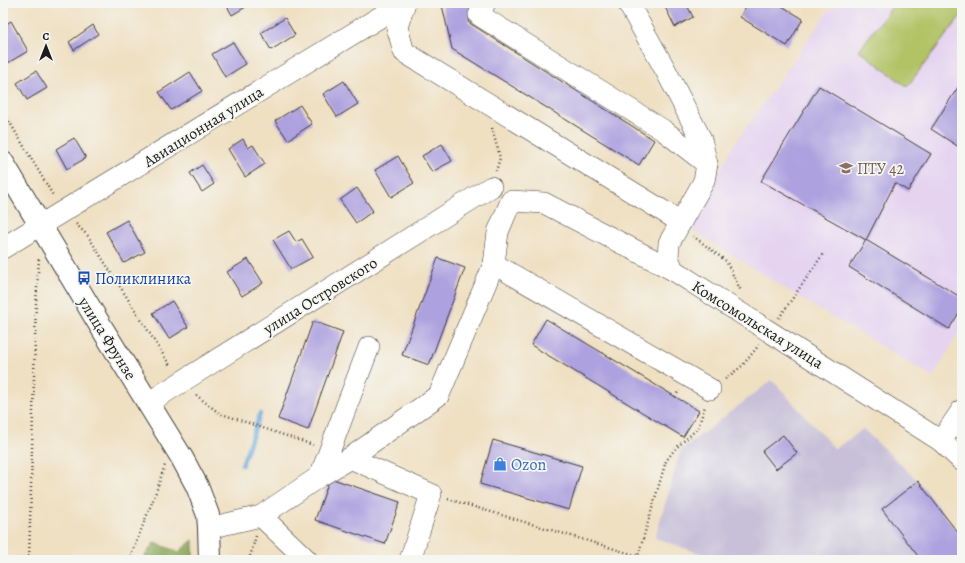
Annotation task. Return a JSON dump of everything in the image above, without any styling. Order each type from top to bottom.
[{"type":"main road","name":"улица Фрунзе","points":[[3,163],[182,458],[197,486],[209,522]]},
{"type":"main road","points":[[209,522],[210,560]]},
{"type":"street","points":[[404,3],[397,27],[404,52],[681,222]]},
{"type":"street","name":"Авиационная улица","points":[[3,248],[404,3]]},
{"type":"street","points":[[485,3],[479,15],[663,130],[707,164]]},
{"type":"street","points":[[628,3],[665,69],[701,139],[707,164],[704,182],[669,243],[668,257],[673,270]]},
{"type":"street","name":"улица Островского","points":[[148,402],[491,187]]},
{"type":"street","name":"Комсомольская улица","points":[[494,264],[498,232],[511,201],[544,203],[673,270],[941,440],[962,461]]},
{"type":"street","points":[[209,522],[261,516],[320,476],[350,458],[440,395],[494,264],[710,389]]},
{"type":"street","points":[[320,476],[369,347]]},
{"type":"street","points":[[941,440],[962,410]]},
{"type":"street","points":[[350,458],[431,494],[410,560]]},
{"type":"street","points":[[261,516],[308,560]]},
{"type":"path","points":[[484,100],[500,158],[491,187]]},
{"type":"path","points":[[3,111],[64,212],[88,236],[181,382],[219,413],[330,451]]},
{"type":"path","points":[[681,222],[693,235],[726,261],[744,296]]},
{"type":"path","points":[[778,319],[823,254]]},
{"type":"path","points":[[29,560],[36,303],[39,257]]},
{"type":"path","points":[[431,494],[638,556],[666,461],[676,448],[698,428],[710,389],[742,366],[763,340]]},
{"type":"path","points":[[129,560],[155,495],[165,464]]},
{"type":"path","points":[[250,560],[261,516]]},
{"type":"shaded area","points":[[844,3],[962,3],[962,327],[933,377],[794,294],[690,228],[732,148],[829,10]]},
{"type":"shaded area","points":[[772,380],[835,449],[863,429],[918,481],[962,538],[962,560],[719,560],[655,538],[681,450]]},
{"type":"green space","points":[[895,3],[962,3],[962,14],[907,87],[859,50]]},
{"type":"green space","points":[[193,540],[193,560],[147,560],[145,556],[154,543],[179,552]]},
{"type":"building","points":[[232,3],[247,3],[249,5],[232,15],[227,6]]},
{"type":"building","points":[[443,3],[478,3],[468,22],[654,140],[639,165],[452,49],[442,5]]},
{"type":"building","points":[[663,3],[686,3],[693,17],[675,27]]},
{"type":"building","points":[[748,3],[777,3],[803,19],[787,46],[740,17]]},
{"type":"building","points":[[285,18],[295,35],[271,50],[261,33]]},
{"type":"building","points":[[11,21],[28,51],[6,64],[3,59],[3,26]]},
{"type":"building","points":[[93,25],[98,34],[74,50],[69,42]]},
{"type":"building","points":[[233,42],[246,64],[225,77],[212,54]]},
{"type":"building","points":[[36,71],[47,88],[27,100],[17,83]]},
{"type":"building","points":[[190,72],[202,91],[171,110],[159,92]]},
{"type":"building","points":[[344,81],[358,104],[337,117],[323,94]]},
{"type":"building","points":[[962,81],[962,149],[931,129]]},
{"type":"building","name":"ПТУ 42","points":[[819,86],[931,154],[908,191],[895,183],[866,240],[761,181]]},
{"type":"building","points":[[300,105],[312,124],[288,140],[275,121]]},
{"type":"building","points":[[74,138],[86,158],[67,169],[56,149]]},
{"type":"building","points":[[243,139],[248,148],[253,145],[265,164],[245,177],[228,149]]},
{"type":"building","points":[[442,144],[452,161],[432,172],[422,156]]},
{"type":"building","points":[[398,156],[414,183],[391,197],[375,170]]},
{"type":"building","points":[[202,165],[214,184],[202,192],[190,173]]},
{"type":"building","points":[[357,188],[373,211],[356,223],[340,200]]},
{"type":"building","points":[[127,220],[145,252],[124,263],[106,232]]},
{"type":"building","points":[[289,231],[296,242],[302,239],[313,257],[291,269],[273,240]]},
{"type":"building","points":[[866,240],[962,298],[962,308],[949,329],[849,267]]},
{"type":"building","points":[[438,258],[465,268],[429,365],[402,355]]},
{"type":"building","points":[[248,259],[263,283],[242,296],[227,272]]},
{"type":"building","points":[[172,301],[188,327],[169,339],[153,313]]},
{"type":"building","points":[[546,319],[699,411],[683,437],[531,345]]},
{"type":"building","points":[[313,321],[343,332],[308,430],[278,419]]},
{"type":"building","points":[[783,435],[797,453],[776,469],[762,451]]},
{"type":"building","points":[[493,440],[582,466],[569,510],[480,484]]},
{"type":"building","points":[[330,478],[400,502],[385,544],[315,520]]},
{"type":"building","points":[[918,481],[962,538],[962,560],[921,560],[882,509]]},
{"type":"waterway","points":[[242,465],[260,414]]},
{"type":"place","name":"ПТУ 42","points":[[846,168]]},
{"type":"place","name":"Поликлиника","points":[[84,278]]},
{"type":"place","name":"Ozon","points":[[500,464]]}]
